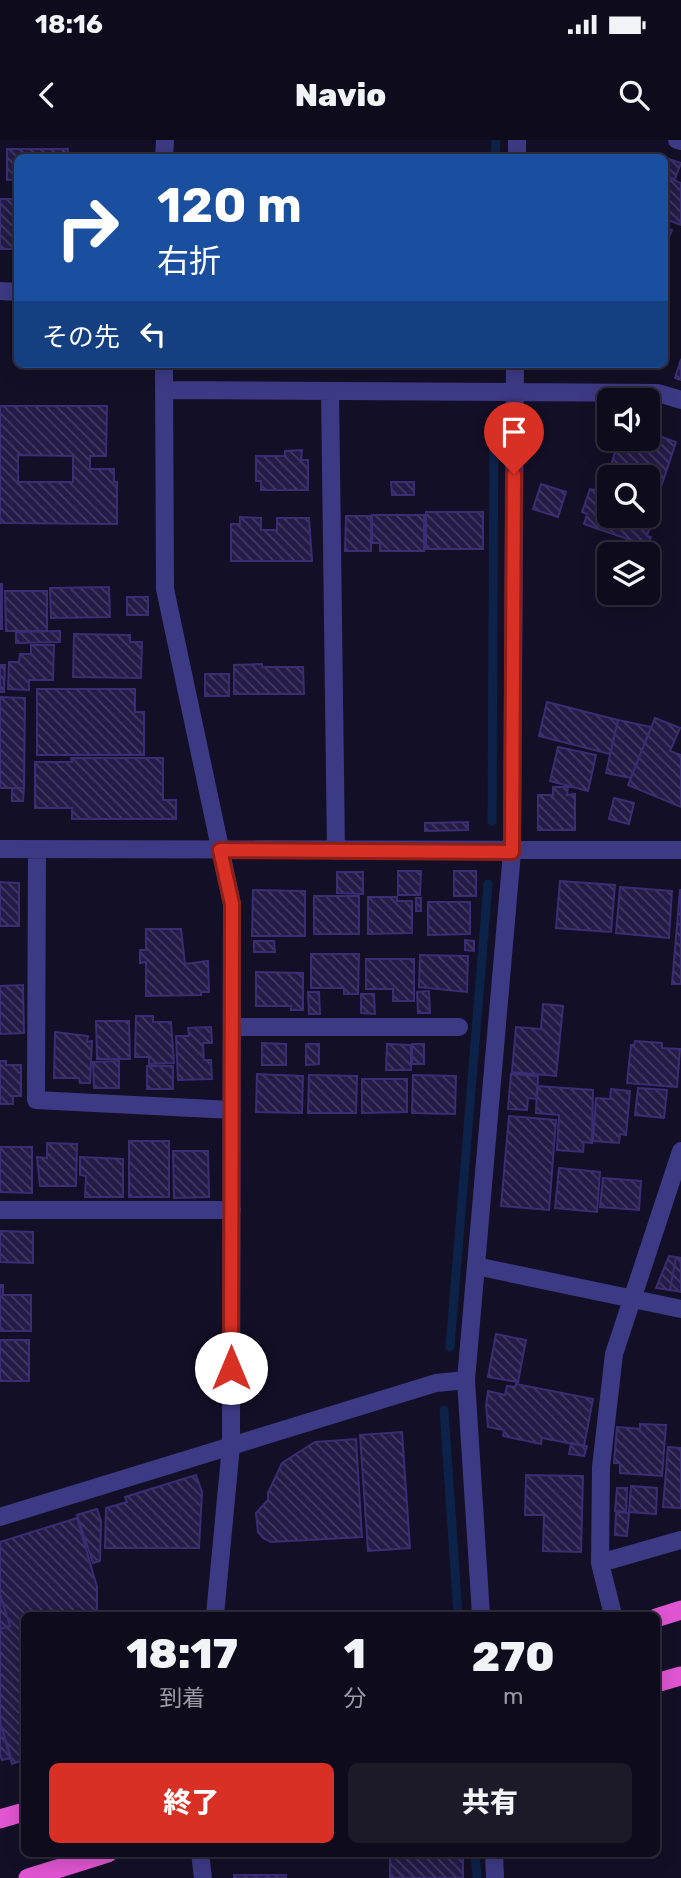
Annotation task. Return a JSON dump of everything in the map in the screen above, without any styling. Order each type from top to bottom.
[{"type":"highway","points":[[660,1617],[681,1610]]},
{"type":"highway","points":[[660,1682],[681,1676]]},
{"type":"highway","points":[[0,1819],[21,1813]]},
{"type":"highway","points":[[28,1878],[94,1857]]},
{"type":"street","points":[[164,368],[164,589],[232,904],[231,1446],[215,1612]]},
{"type":"street","points":[[481,1612],[466,1380],[512,852],[515,368]]},
{"type":"street","points":[[165,390],[659,393],[681,400]]},
{"type":"street","points":[[330,391],[336,851]]},
{"type":"street","points":[[0,849],[512,852],[681,850]]},
{"type":"street","points":[[37,850],[36,1100],[232,1110]]},
{"type":"street","points":[[232,1027],[459,1027]]},
{"type":"street","points":[[612,1612],[600,1563],[601,1467],[614,1354],[634,1301],[681,1152]]},
{"type":"street","points":[[0,1210],[232,1210]]},
{"type":"street","points":[[475,1266],[681,1309]]},
{"type":"street","points":[[0,1517],[436,1383],[466,1380]]},
{"type":"street","points":[[600,1563],[681,1540]]},
{"type":"street","points":[[200,1857],[203,1878]]},
{"type":"street","points":[[494,1857],[495,1878]]},
{"type":"building","points":[[7,149],[68,149],[67,154],[14,154],[14,180],[7,180]]},
{"type":"building","points":[[668,159],[681,163],[675,179],[668,177]]},
{"type":"building","points":[[669,178],[681,183],[681,225],[668,220]]},
{"type":"building","points":[[0,199],[14,199],[14,249],[0,249]]},
{"type":"building","points":[[681,359],[681,380],[675,378]]},
{"type":"building","points":[[0,406],[107,406],[106,456],[90,456],[90,469],[114,469],[114,482],[117,482],[117,524],[0,523]],"holes":[[[18,455],[73,456],[73,482],[18,482]]]},
{"type":"building","points":[[660,436],[676,442],[661,487],[660,465],[611,465],[615,451],[660,451]]},
{"type":"building","points":[[302,450],[301,460],[308,460],[308,490],[261,490],[261,481],[256,481],[256,456],[285,456],[285,451]]},
{"type":"building","points":[[391,482],[414,482],[414,495],[392,495]]},
{"type":"building","points":[[541,484],[566,492],[558,517],[533,509]]},
{"type":"building","points":[[597,484],[597,528],[650,528],[647,536],[651,537],[649,542],[636,542],[584,524],[587,514],[582,512],[590,489],[595,490]]},
{"type":"building","points":[[426,512],[483,512],[483,549],[426,549]]},
{"type":"building","points":[[372,515],[424,515],[424,551],[380,551],[380,543],[372,543]]},
{"type":"building","points":[[346,516],[371,516],[371,551],[345,551]]},
{"type":"building","points":[[240,517],[261,518],[261,530],[277,530],[277,518],[309,518],[312,561],[231,561],[231,524],[240,524]]},
{"type":"building","points":[[2,584],[2,629],[0,629]]},
{"type":"building","points":[[109,587],[110,617],[51,618],[50,588]]},
{"type":"building","points":[[5,591],[47,591],[47,631],[6,631]]},
{"type":"building","points":[[127,597],[148,597],[148,615],[127,615]]},
{"type":"building","points":[[60,631],[60,642],[16,643],[16,632]]},
{"type":"building","points":[[74,634],[130,635],[130,642],[142,642],[141,678],[73,677]]},
{"type":"building","points":[[31,645],[54,645],[53,680],[29,680],[29,690],[8,689],[9,662],[19,662],[20,654],[31,654]]},
{"type":"building","points":[[262,664],[262,667],[303,667],[304,694],[234,694],[234,665]]},
{"type":"building","points":[[0,665],[5,665],[4,692],[0,692]]},
{"type":"building","points":[[205,674],[229,674],[229,696],[205,696]]},
{"type":"building","points":[[37,689],[135,689],[135,712],[144,712],[144,755],[37,755]]},
{"type":"building","points":[[0,697],[25,698],[24,788],[0,788]]},
{"type":"building","points":[[547,702],[618,720],[610,754],[539,736]]},
{"type":"building","points":[[655,718],[680,728],[670,751],[681,755],[681,807],[628,785]]},
{"type":"building","points":[[618,720],[651,727],[631,778],[606,773]]},
{"type":"building","points":[[558,747],[596,755],[588,791],[550,781]]},
{"type":"building","points":[[71,758],[163,758],[163,800],[176,800],[176,819],[72,819],[72,808],[35,808],[35,762],[72,762]]},
{"type":"building","points":[[553,787],[568,787],[567,795],[575,794],[575,830],[538,830],[538,795],[553,795]]},
{"type":"building","points":[[12,788],[24,788],[23,801],[12,801]]},
{"type":"building","points":[[614,798],[634,803],[629,824],[609,819]]},
{"type":"building","points":[[468,822],[468,830],[425,831],[425,823]]},
{"type":"building","points":[[398,871],[421,871],[420,895],[398,895]]},
{"type":"building","points":[[454,871],[476,871],[476,896],[454,896]]},
{"type":"building","points":[[337,872],[363,872],[363,894],[337,893]]},
{"type":"building","points":[[560,881],[615,885],[611,932],[556,928]]},
{"type":"building","points":[[0,882],[19,883],[19,926],[0,926]]},
{"type":"building","points":[[620,887],[672,891],[669,938],[616,933]]},
{"type":"building","points":[[253,890],[305,891],[305,936],[252,936]]},
{"type":"building","points":[[680,890],[681,984],[672,984]]},
{"type":"building","points":[[314,896],[359,896],[359,934],[314,934]]},
{"type":"building","points":[[368,897],[397,897],[397,901],[412,901],[412,933],[368,934]]},
{"type":"building","points":[[416,898],[421,898],[421,911],[416,911]]},
{"type":"building","points":[[428,902],[470,902],[470,934],[428,935]]},
{"type":"building","points":[[146,929],[181,929],[185,964],[208,961],[209,992],[201,992],[201,995],[146,996],[146,962],[140,963],[140,950],[146,950]]},
{"type":"building","points":[[465,940],[474,941],[474,951],[465,950]]},
{"type":"building","points":[[254,941],[274,941],[275,952],[254,952]]},
{"type":"building","points":[[311,954],[359,954],[358,994],[344,994],[344,988],[311,988]]},
{"type":"building","points":[[420,955],[468,956],[467,992],[419,987]]},
{"type":"building","points":[[366,959],[414,959],[414,1001],[393,1001],[393,989],[366,989]]},
{"type":"building","points":[[256,972],[303,973],[303,1010],[291,1010],[291,1006],[256,1006]]},
{"type":"building","points":[[23,985],[24,1033],[0,1034],[0,986]]},
{"type":"building","points":[[429,991],[430,1013],[418,1013],[417,992]]},
{"type":"building","points":[[308,992],[319,992],[320,1014],[309,1014]]},
{"type":"building","points":[[361,994],[374,994],[375,1014],[361,1013]]},
{"type":"building","points":[[543,1004],[563,1006],[556,1076],[512,1072],[516,1027],[541,1029]]},
{"type":"building","points":[[136,1016],[153,1016],[153,1022],[171,1022],[174,1063],[149,1064],[149,1057],[135,1057]]},
{"type":"building","points":[[96,1021],[129,1021],[130,1059],[97,1059]]},
{"type":"building","points":[[211,1027],[212,1043],[203,1043],[204,1060],[211,1060],[212,1079],[178,1080],[176,1036],[189,1036],[188,1028]]},
{"type":"building","points":[[55,1032],[88,1036],[87,1042],[92,1041],[90,1083],[80,1083],[79,1078],[54,1078]]},
{"type":"building","points":[[635,1041],[662,1043],[662,1048],[680,1049],[677,1087],[627,1083],[631,1045],[634,1045]]},
{"type":"building","points":[[262,1043],[286,1044],[286,1065],[262,1065]]},
{"type":"building","points":[[306,1044],[319,1044],[319,1064],[306,1065]]},
{"type":"building","points":[[387,1044],[411,1045],[411,1070],[386,1070]]},
{"type":"building","points":[[412,1044],[424,1044],[424,1064],[412,1064]]},
{"type":"building","points":[[0,1061],[6,1061],[6,1065],[21,1065],[21,1096],[13,1096],[13,1104],[0,1104]]},
{"type":"building","points":[[119,1061],[119,1088],[94,1088],[93,1062]]},
{"type":"building","points":[[147,1066],[173,1066],[173,1089],[147,1089]]},
{"type":"building","points":[[257,1074],[303,1076],[302,1113],[256,1112]]},
{"type":"building","points":[[511,1074],[538,1076],[537,1099],[528,1098],[527,1110],[508,1109]]},
{"type":"building","points":[[309,1075],[357,1076],[356,1113],[308,1113]]},
{"type":"building","points":[[413,1075],[456,1076],[455,1114],[412,1113]]},
{"type":"building","points":[[362,1079],[407,1079],[407,1112],[362,1113]]},
{"type":"building","points":[[537,1086],[593,1090],[592,1143],[584,1142],[583,1152],[557,1150],[559,1115],[536,1113]]},
{"type":"building","points":[[638,1088],[667,1090],[664,1118],[635,1115]]},
{"type":"building","points":[[611,1089],[630,1091],[626,1135],[620,1134],[619,1143],[593,1141],[596,1098],[610,1099]]},
{"type":"building","points":[[509,1116],[556,1120],[549,1210],[501,1206]]},
{"type":"building","points":[[129,1141],[169,1141],[169,1197],[129,1197]]},
{"type":"building","points":[[47,1143],[77,1144],[76,1186],[40,1186],[37,1157],[47,1158]]},
{"type":"building","points":[[0,1147],[32,1147],[32,1193],[0,1192]]},
{"type":"building","points":[[173,1151],[208,1151],[209,1197],[174,1198]]},
{"type":"building","points":[[80,1157],[123,1159],[123,1197],[85,1197],[86,1176],[80,1175]]},
{"type":"building","points":[[559,1168],[600,1172],[597,1212],[555,1208]]},
{"type":"building","points":[[603,1178],[641,1181],[639,1210],[600,1207]]},
{"type":"building","points":[[0,1231],[33,1232],[33,1263],[0,1262]]},
{"type":"building","points":[[669,1256],[676,1257],[670,1290],[656,1288]]},
{"type":"building","points":[[676,1257],[681,1258],[681,1292],[670,1290]]},
{"type":"building","points":[[0,1285],[3,1285],[3,1295],[31,1295],[31,1331],[0,1331]]},
{"type":"building","points":[[496,1334],[526,1340],[518,1382],[488,1377]]},
{"type":"building","points":[[0,1340],[29,1340],[29,1381],[0,1381]]},
{"type":"building","points":[[516,1384],[593,1399],[584,1446],[542,1438],[541,1444],[503,1436],[504,1430],[488,1427],[488,1391],[505,1395],[507,1386],[515,1387]]},
{"type":"building","points":[[640,1424],[666,1425],[662,1476],[620,1473],[620,1463],[614,1463],[617,1427],[640,1429]]},
{"type":"building","points":[[402,1432],[410,1548],[368,1551],[360,1435]]},
{"type":"building","points":[[356,1439],[362,1537],[271,1542],[263,1538],[258,1532],[256,1513],[268,1500],[268,1493],[282,1463],[315,1442]]},
{"type":"building","points":[[571,1443],[587,1446],[584,1456],[569,1454]]},
{"type":"building","points":[[668,1447],[681,1448],[681,1508],[663,1507]]},
{"type":"building","points":[[196,1475],[202,1492],[199,1548],[105,1548],[106,1508],[127,1502],[125,1497]]},
{"type":"building","points":[[526,1475],[583,1476],[581,1552],[543,1551],[544,1515],[525,1515]]},
{"type":"building","points":[[631,1486],[657,1488],[656,1514],[629,1512]]},
{"type":"building","points":[[617,1488],[627,1488],[626,1512],[615,1511]]},
{"type":"building","points":[[97,1509],[101,1521],[100,1561],[93,1563],[77,1515]]},
{"type":"building","points":[[616,1512],[629,1513],[627,1536],[615,1535]]},
{"type":"building","points":[[77,1518],[97,1587],[97,1612],[21,1612],[21,1761],[12,1764],[0,1722],[0,1629],[10,1626],[0,1594],[0,1542]]},
{"type":"building","points":[[0,1594],[10,1626],[0,1629]]},
{"type":"building","points":[[0,1722],[11,1758],[2,1760],[0,1754]]},
{"type":"building","points":[[390,1857],[463,1857],[463,1878],[390,1878]]},
{"type":"building","points":[[234,1875],[269,1875],[269,1878],[234,1878]]},
{"type":"building","points":[[269,1875],[286,1875],[286,1878],[269,1878]]},
{"type":"waterway","points":[[495,154],[496,140]]},
{"type":"waterway","points":[[492,821],[494,421]]},
{"type":"waterway","points":[[450,1347],[488,884]]},
{"type":"waterway","points":[[444,1410],[458,1612]]},
{"type":"waterway","points":[[475,1857],[477,1878]]},
{"type":"route","points":[[231,1368],[232,904],[220,850],[512,852],[514,474]]}]
